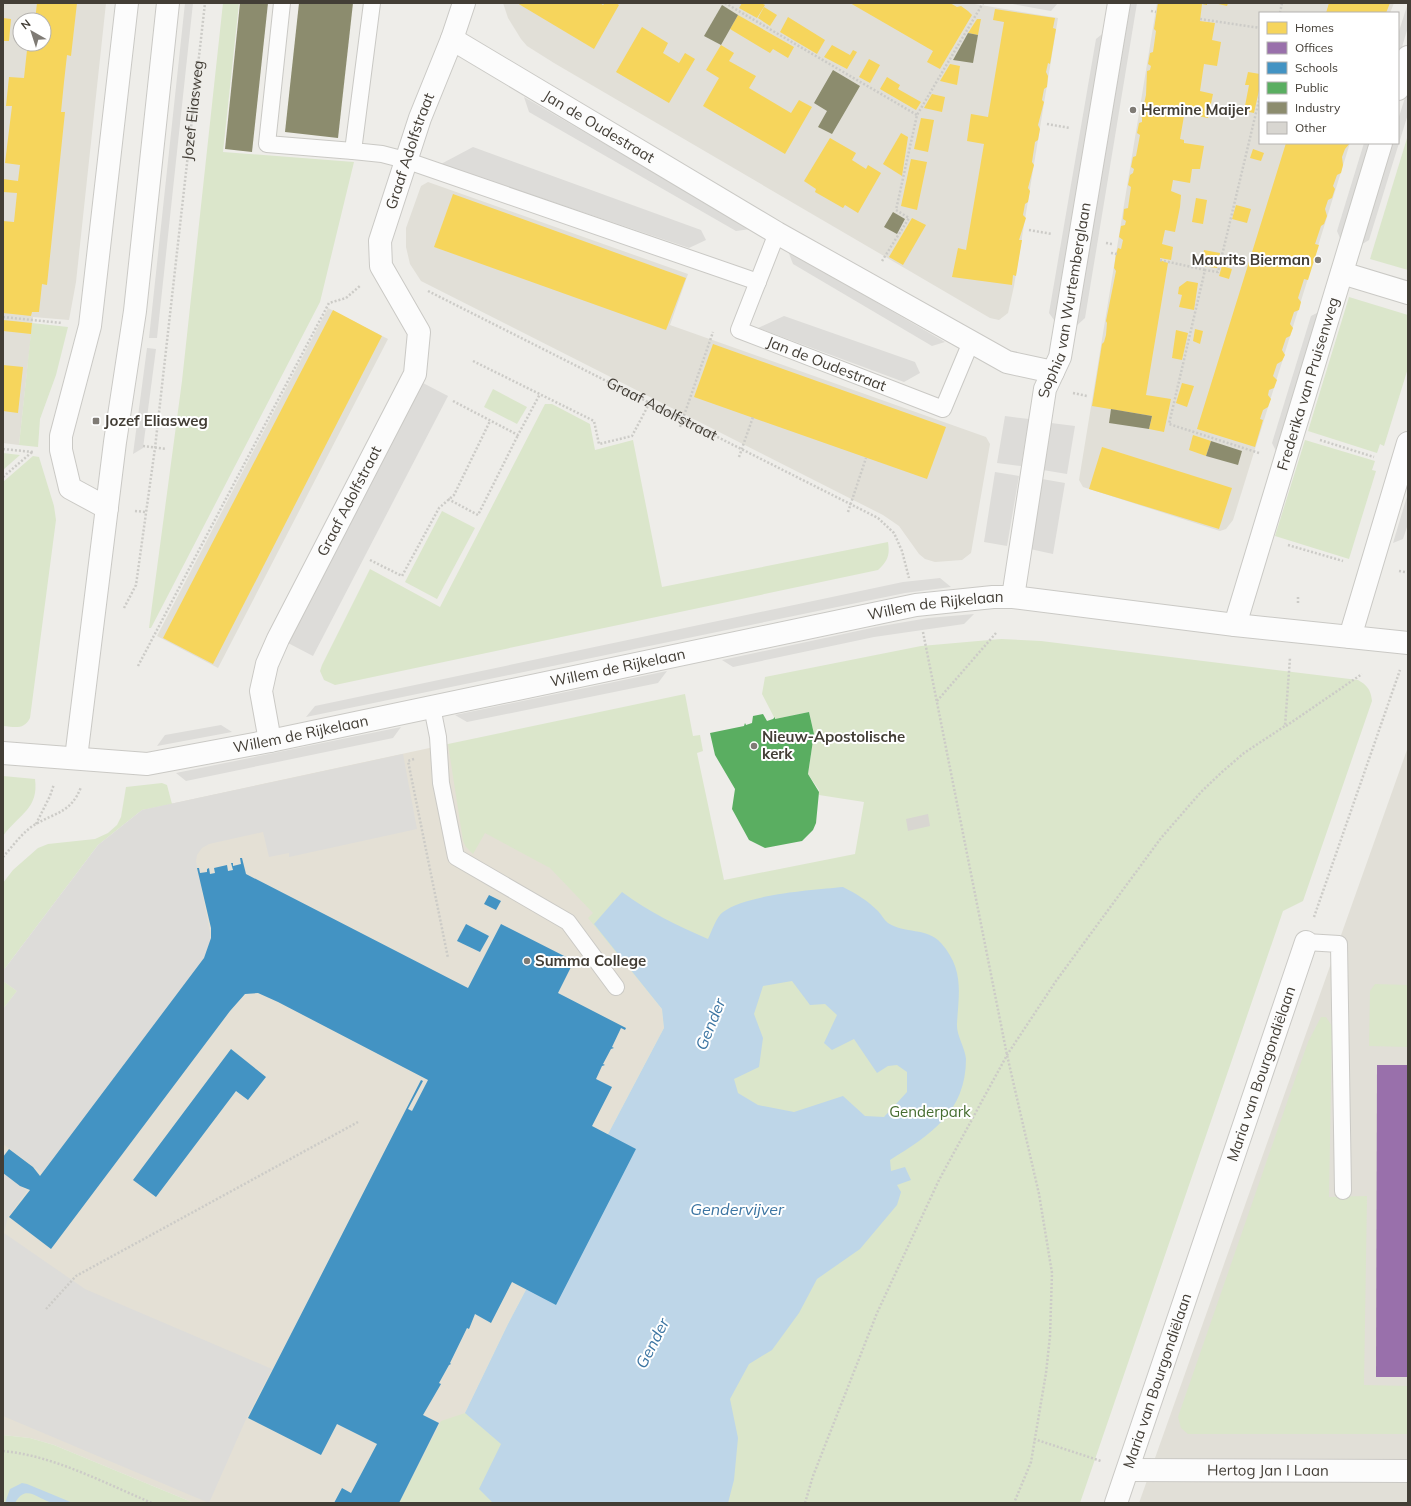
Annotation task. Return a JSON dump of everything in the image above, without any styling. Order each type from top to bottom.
[{"type":"street","points":[[107,508],[70,488],[61,450],[61,436],[90,326],[127,3]]},
{"type":"street","points":[[76,758],[118,422],[135,311],[168,3]]},
{"type":"street","points":[[452,39],[464,3]]},
{"type":"street","name":"Sophia van Wurtemberglaan","points":[[1013,597],[1045,389],[1060,357],[1114,4]]},
{"type":"street","name":"Graaf Adolfstraat","points":[[270,741],[261,691],[267,664],[278,639],[415,374],[419,332],[381,266],[380,241],[406,160],[452,39]]},
{"type":"street","name":"Jan de Oudestraat","points":[[452,39],[777,234],[1007,362],[1053,372]]},
{"type":"street","points":[[1399,86],[1408,57]]},
{"type":"street","name":"Frederika van Pruisenweg","points":[[1235,624],[1382,144]]},
{"type":"street","points":[[1342,273],[1408,293]]},
{"type":"street","points":[[1350,636],[1408,443]]},
{"type":"street","name":"Willem de Rijkelaan","points":[[3,753],[147,764],[270,741],[916,605],[993,597],[1013,597],[1408,643]]},
{"type":"street","name":"Maria van Bourgondiëlaan","points":[[1116,1503],[1306,942]]},
{"type":"street","name":"Hertog Jan I Laan","points":[[1128,1470],[1408,1470]]},
{"type":"lane","points":[[282,3],[267,144],[382,154],[406,160],[758,282]]},
{"type":"lane","points":[[354,151],[372,3]]},
{"type":"lane","name":"Jan de Oudestraat","points":[[777,234],[739,330],[943,409],[971,342]]},
{"type":"lane","points":[[432,707],[438,737],[441,783],[456,857],[568,922],[616,987]]},
{"type":"lane","points":[[1306,942],[1339,944],[1343,1192]]},
{"type":"path","name":"Jozef Eliasweg","points":[[122,613],[136,586],[155,448],[205,3]]},
{"type":"path","points":[[725,3],[917,115]]},
{"type":"path","points":[[882,261],[909,218],[896,210],[917,115],[983,3]]},
{"type":"path","points":[[1151,11],[1156,12]]},
{"type":"path","points":[[1200,19],[1259,28]]},
{"type":"path","points":[[1160,260],[1218,272],[1259,100]]},
{"type":"path","points":[[1047,124],[1073,129]]},
{"type":"path","points":[[1029,230],[1055,235]]},
{"type":"path","points":[[1111,253],[1117,254]]},
{"type":"path","points":[[138,666],[329,303],[346,298],[381,266]]},
{"type":"path","points":[[1206,270],[1169,424],[1261,454]]},
{"type":"path","name":"Graaf Adolfstraat","points":[[422,288],[742,448],[878,518],[894,533],[902,551],[911,582]]},
{"type":"path","points":[[3,317],[66,324]]},
{"type":"path","points":[[680,427],[716,324]]},
{"type":"path","points":[[474,361],[594,421],[599,444],[632,436],[650,402]]},
{"type":"path","points":[[448,499],[478,515],[540,394]]},
{"type":"path","points":[[453,401],[518,435]]},
{"type":"path","points":[[739,457],[753,417]]},
{"type":"path","points":[[370,560],[402,576],[439,508],[454,494],[490,421]]},
{"type":"path","points":[[1318,440],[1375,458]]},
{"type":"path","points":[[139,446],[166,449]]},
{"type":"path","points":[[3,449],[38,452]]},
{"type":"path","points":[[3,477],[32,452]]},
{"type":"path","points":[[848,512],[866,458]]},
{"type":"path","points":[[1286,544],[1350,564]]},
{"type":"path","points":[[922,629],[1007,1055],[1039,1194],[1052,1273],[1046,1373],[1031,1462],[1014,1503]]},
{"type":"path","points":[[936,701],[996,633]]},
{"type":"path","points":[[1285,726],[1290,655]]},
{"type":"path","points":[[1306,942],[1402,665]]},
{"type":"path","points":[[805,1503],[813,1476],[877,1313],[939,1180],[1007,1055],[1056,981],[1161,838],[1201,792],[1244,753],[1362,674]]},
{"type":"path","points":[[3,857],[22,836],[36,824],[65,810],[76,797],[83,779],[76,758],[56,777],[50,796],[36,824]]},
{"type":"path","points":[[46,1309],[76,1276],[358,1122]]},
{"type":"path","points":[[1034,1439],[1128,1470]]},
{"type":"path","points":[[3,1452],[35,1457],[83,1474],[152,1503]]},
{"type":"shaded area","points":[[3,3],[106,3],[76,282],[69,320],[33,317],[19,445],[3,443]]},
{"type":"shaded area","points":[[185,3],[193,3],[157,338],[149,338]]},
{"type":"shaded area","points":[[503,3],[969,3],[1058,18],[1014,286],[1008,313],[999,320],[990,318],[554,63],[527,46],[521,39],[508,18]]},
{"type":"shaded area","points":[[1007,3],[1058,3],[1051,11]]},
{"type":"shaded area","points":[[1128,3],[1137,3],[1085,318],[1074,328]]},
{"type":"shaded area","points":[[1157,3],[1394,3],[1390,12],[1259,12],[1259,144],[1350,144],[1233,520],[1226,529],[1220,531],[1083,487],[1079,480]]},
{"type":"shaded area","points":[[1408,3],[1408,27],[1399,57],[1399,31]]},
{"type":"shaded area","points":[[1106,31],[1057,324],[1049,313],[1096,39]]},
{"type":"shaded area","points":[[1408,88],[1408,114],[1399,143],[1399,117]]},
{"type":"shaded area","points":[[524,97],[751,229],[736,231],[529,112]]},
{"type":"shaded area","points":[[1364,144],[1373,144],[1342,243],[1337,231]]},
{"type":"shaded area","points":[[1391,144],[1399,144],[1369,240],[1359,246]]},
{"type":"shaded area","points":[[473,147],[701,230],[706,240],[689,248],[441,164]]},
{"type":"shaded area","points":[[428,182],[688,274],[670,325],[986,437],[990,444],[971,553],[962,560],[935,562],[925,559],[919,554],[899,526],[883,515],[421,281],[410,264],[406,247],[406,228],[421,186]]},
{"type":"shaded area","points":[[788,251],[945,342],[932,346],[793,264]]},
{"type":"shaded area","points":[[328,308],[388,339],[218,668],[157,636]]},
{"type":"shaded area","points":[[1321,311],[1277,453],[1272,443],[1311,316]]},
{"type":"shaded area","points":[[784,316],[915,362],[920,373],[904,382],[758,328]]},
{"type":"shaded area","points":[[147,348],[156,349],[143,448],[133,454]]},
{"type":"shaded area","points":[[423,383],[448,396],[313,656],[288,643]]},
{"type":"shaded area","points":[[1005,416],[1029,419],[1021,466],[997,463]]},
{"type":"shaded area","points":[[1051,423],[1075,426],[1067,474],[1043,470]]},
{"type":"shaded area","points":[[995,472],[1019,476],[1007,546],[984,542]]},
{"type":"shaded area","points":[[1042,479],[1065,483],[1053,554],[1030,549]]},
{"type":"shaded area","points":[[1408,493],[1408,524],[1403,539],[1393,543]]},
{"type":"shaded area","points":[[940,578],[951,587],[905,593],[306,717],[315,706],[903,582]]},
{"type":"shaded area","points":[[974,614],[964,624],[874,637],[733,667],[722,660],[876,627],[928,618]]},
{"type":"shaded area","points":[[667,671],[658,683],[467,722],[455,715]]},
{"type":"shaded area","points":[[221,725],[232,732],[157,746],[165,735]]},
{"type":"shaded area","points":[[401,727],[393,738],[186,781],[176,773]]},
{"type":"shaded area","name":"Summa College","points":[[448,744],[595,912],[589,918],[662,1009],[664,1028],[508,1324],[419,1503],[194,1503],[54,1445],[30,1438],[3,1435],[3,1009],[17,991],[3,981],[3,971],[142,810]]},
{"type":"shaded area","points":[[1408,747],[1408,1503],[1139,1503]]},
{"type":"shaded area","points":[[403,754],[417,829],[289,857],[289,853],[269,857],[263,832],[209,844],[202,848],[197,855],[196,861],[211,938],[204,958],[42,1173],[3,1144],[3,1009],[17,991],[3,981],[3,971],[98,845],[142,810]]},
{"type":"shaded area","points":[[3,1173],[27,1191],[8,1217],[4,1233],[85,1289],[272,1369],[247,1417],[209,1503],[3,1416]]},
{"type":"green space","points":[[223,3],[239,3],[223,152],[354,162],[320,302],[151,628],[149,628],[182,381]]},
{"type":"green space","points":[[1408,135],[1408,270],[1370,259]]},
{"type":"green space","points":[[1349,297],[1408,315],[1408,368],[1384,446],[1380,444],[1377,453],[1308,431]]},
{"type":"green space","points":[[32,323],[68,327],[56,375],[40,419],[38,447],[19,445]]},
{"type":"green space","points":[[493,389],[527,407],[517,424],[484,407]]},
{"type":"green space","points":[[545,404],[552,404],[590,424],[595,450],[633,440],[662,587],[888,542],[888,558],[878,570],[335,685],[324,680],[320,671],[322,665],[370,569],[440,607]]},
{"type":"green space","points":[[1305,440],[1375,461],[1372,470],[1376,471],[1349,559],[1275,536]]},
{"type":"green space","points":[[3,453],[20,455],[3,470]]},
{"type":"green space","points":[[33,456],[39,457],[54,506],[56,520],[30,718],[28,722],[22,726],[11,727],[3,726],[3,482]]},
{"type":"green space","points":[[442,511],[475,528],[437,599],[405,582]]},
{"type":"green space","name":"Genderpark","points":[[1001,639],[1041,641],[1358,680],[1368,688],[1372,701],[1303,901],[1283,911],[1080,1503],[399,1503],[441,1421],[465,1413],[508,1324],[664,1028],[662,1009],[588,918],[593,913],[550,868],[485,833],[473,854],[466,847],[463,841],[448,744],[685,694],[693,736],[700,735],[703,751],[697,753],[724,880],[855,854],[864,802],[819,795],[819,790],[808,774],[814,734],[809,712],[775,719],[762,694],[765,677],[921,646]]},
{"type":"green space","points":[[3,776],[35,779],[35,789],[31,804],[3,836]]},
{"type":"green space","points":[[162,783],[167,785],[172,804],[142,810],[98,845],[3,971],[3,883],[13,870],[38,848],[48,844],[95,839],[108,833],[117,825],[121,817],[126,787]]},
{"type":"green space","points":[[3,981],[17,991],[3,1009]]},
{"type":"green space","points":[[1375,984],[1408,985],[1408,1047],[1369,1046],[1370,991]]},
{"type":"green space","points":[[1321,1017],[1326,1017],[1332,1026],[1329,1197],[1367,1196],[1364,1385],[1408,1386],[1408,1434],[1188,1434],[1181,1428],[1178,1417],[1308,1042]]},
{"type":"green space","points":[[3,1435],[30,1438],[54,1445],[194,1503],[3,1503]]},
{"type":"water","name":"Gendervijver","points":[[843,887],[870,904],[888,923],[901,929],[922,933],[935,938],[941,943],[948,953],[957,972],[959,991],[957,1028],[966,1059],[964,1078],[960,1094],[943,1120],[919,1141],[890,1160],[891,1171],[905,1167],[911,1180],[897,1185],[901,1192],[897,1205],[860,1249],[817,1279],[799,1313],[772,1350],[749,1364],[730,1399],[738,1438],[734,1480],[728,1503],[493,1503],[479,1489],[501,1444],[465,1413],[508,1324],[664,1028],[662,1009],[594,924],[622,892],[664,918],[708,939],[716,921],[721,914],[734,906],[764,897],[798,891]],"holes":[[[792,981],[810,1005],[825,1004],[837,1015],[824,1043],[832,1050],[854,1039],[877,1073],[888,1066],[897,1065],[907,1072],[907,1092],[884,1117],[865,1116],[843,1096],[794,1112],[758,1105],[738,1093],[734,1079],[759,1067],[763,1038],[754,1014],[763,986]]]},
{"type":"water","points":[[22,1483],[73,1503],[48,1502],[28,1493],[19,1497],[15,1503],[5,1503],[10,1489]]},
{"type":"building: Homes","points":[[37,3],[77,3],[71,56],[67,55],[64,82],[61,112],[65,112],[47,285],[42,284],[39,312],[32,312],[31,316],[3,313],[3,221],[14,222],[17,193],[3,192],[3,179],[18,181],[20,165],[5,163],[12,106],[6,106],[9,77],[24,78],[27,52],[52,52],[52,12],[36,12]]},
{"type":"building: Homes","points":[[517,3],[600,3],[603,5],[605,3],[616,3],[619,5],[594,49]]},
{"type":"building: Homes","points":[[742,3],[761,3],[765,5],[757,18],[739,8]]},
{"type":"building: Homes","points":[[850,3],[950,3],[957,7],[961,6],[972,15],[940,69],[927,62],[933,51]]},
{"type":"building: Homes","points":[[1158,3],[1207,3],[1207,5],[1202,4],[1200,21],[1215,23],[1212,40],[1221,42],[1217,66],[1204,64],[1200,91],[1213,94],[1208,118],[1188,114],[1188,117],[1184,116],[1180,139],[1184,140],[1184,143],[1204,146],[1200,169],[1192,169],[1190,183],[1173,180],[1171,191],[1181,195],[1180,207],[1175,232],[1165,230],[1162,244],[1173,247],[1171,260],[1160,258],[1160,260],[1168,263],[1146,395],[1171,399],[1164,432],[1149,429],[1152,416],[1092,406],[1102,344],[1106,335],[1106,321],[1116,271],[1114,268],[1116,254],[1118,248],[1121,249],[1123,240],[1119,237],[1121,226],[1125,225],[1126,221],[1123,219],[1124,209],[1128,208],[1131,187],[1128,185],[1130,175],[1133,173],[1134,169],[1131,167],[1133,157],[1136,156],[1140,135],[1137,133],[1139,123],[1142,122],[1140,115],[1141,105],[1144,104],[1147,71],[1150,70],[1151,66],[1148,64],[1150,53],[1153,52],[1156,31],[1154,29]]},
{"type":"building: Homes","points":[[1214,3],[1228,3],[1227,6]]},
{"type":"building: Homes","points":[[1329,3],[1390,3],[1386,12],[1326,12]]},
{"type":"building: Homes","points":[[764,7],[777,15],[770,26],[758,18]]},
{"type":"building: Homes","points":[[995,9],[1055,18],[1053,28],[1056,29],[1050,64],[1048,63],[1046,72],[1048,76],[1047,87],[1044,89],[1042,100],[1044,102],[1038,125],[1040,129],[1038,140],[1035,142],[1032,162],[1034,165],[1028,188],[1030,191],[1023,215],[1026,218],[1019,240],[1022,240],[1016,276],[1013,275],[1012,285],[952,277],[958,248],[966,250],[984,144],[967,141],[971,114],[988,117],[1004,22],[993,20]]},
{"type":"building: Homes","points":[[738,15],[794,47],[788,58],[773,49],[770,53],[730,29]]},
{"type":"building: Homes","points":[[788,17],[825,40],[817,54],[780,32]]},
{"type":"building: Homes","points":[[3,18],[11,19],[9,41],[3,41]]},
{"type":"building: Homes","points":[[977,19],[981,19],[978,35],[968,33]]},
{"type":"building: Homes","points":[[642,27],[668,43],[663,53],[679,63],[685,53],[695,59],[669,103],[616,72]]},
{"type":"building: Homes","points":[[721,45],[734,53],[729,61],[756,76],[749,88],[791,113],[799,100],[812,107],[785,154],[703,106],[719,78],[706,70]]},
{"type":"building: Homes","points":[[832,45],[850,55],[853,50],[857,52],[847,69],[824,57]]},
{"type":"building: Homes","points":[[869,59],[880,65],[870,83],[859,77]]},
{"type":"building: Homes","points":[[950,64],[960,66],[957,85],[940,81]]},
{"type":"building: Homes","points":[[1248,72],[1259,74],[1259,90],[1254,113],[1244,111],[1249,85],[1245,85]]},
{"type":"building: Homes","points":[[887,77],[900,85],[898,89],[921,102],[916,110],[880,89]]},
{"type":"building: Homes","points":[[932,94],[945,97],[942,112],[924,108]]},
{"type":"building: Homes","points":[[921,118],[934,120],[928,152],[914,149]]},
{"type":"building: Homes","points":[[901,133],[908,137],[902,176],[883,164]]},
{"type":"building: Homes","points":[[830,138],[856,153],[852,160],[866,169],[868,165],[881,173],[858,213],[845,205],[843,208],[815,192],[816,189],[804,181]]},
{"type":"building: Homes","points":[[1286,144],[1349,144],[1345,149],[1342,157],[1343,165],[1341,173],[1337,175],[1333,186],[1335,189],[1332,198],[1328,200],[1325,209],[1327,216],[1324,224],[1321,226],[1315,244],[1319,245],[1308,280],[1304,279],[1298,298],[1301,302],[1299,310],[1294,312],[1290,324],[1293,328],[1290,336],[1286,338],[1282,350],[1285,355],[1282,361],[1277,364],[1273,376],[1277,380],[1274,388],[1269,390],[1268,395],[1271,399],[1268,407],[1263,410],[1260,419],[1263,420],[1255,447],[1197,429]]},
{"type":"building: Homes","points":[[1253,149],[1264,153],[1261,161],[1250,158]]},
{"type":"building: Homes","points":[[911,159],[927,162],[917,210],[901,206]]},
{"type":"building: Homes","points":[[453,194],[686,278],[666,330],[434,247]]},
{"type":"building: Homes","points":[[1196,198],[1207,200],[1203,224],[1192,222]]},
{"type":"building: Homes","points":[[1236,205],[1251,209],[1247,223],[1232,219]]},
{"type":"building: Homes","points":[[912,218],[926,225],[903,265],[889,257]]},
{"type":"building: Homes","points":[[1204,250],[1220,253],[1217,268],[1202,266]]},
{"type":"building: Homes","points":[[1222,266],[1232,269],[1229,279],[1219,276]]},
{"type":"building: Homes","points":[[1187,281],[1198,283],[1194,310],[1179,307],[1182,295],[1178,294],[1179,287]]},
{"type":"building: Homes","points":[[333,310],[382,336],[213,664],[163,638]]},
{"type":"building: Homes","points":[[3,320],[32,323],[31,334],[3,331]]},
{"type":"building: Homes","points":[[1195,329],[1203,331],[1200,344],[1193,341]]},
{"type":"building: Homes","points":[[1176,330],[1188,333],[1182,360],[1172,358]]},
{"type":"building: Homes","points":[[713,344],[946,427],[927,479],[694,397]]},
{"type":"building: Homes","points":[[3,365],[23,367],[18,413],[3,411]]},
{"type":"building: Homes","points":[[1182,383],[1194,386],[1187,407],[1176,403]]},
{"type":"building: Homes","points":[[1193,435],[1211,441],[1206,456],[1189,450]]},
{"type":"building: Homes","points":[[1102,447],[1232,488],[1219,529],[1089,489]]},
{"type":"building: Offices","points":[[1377,1065],[1408,1065],[1408,1377],[1376,1377]]},
{"type":"building: Schools","points":[[240,858],[242,858],[246,874],[468,988],[501,924],[574,961],[558,993],[626,1028],[625,1030],[621,1028],[612,1047],[614,1048],[611,1049],[603,1064],[605,1065],[602,1066],[596,1079],[612,1087],[592,1126],[636,1149],[556,1305],[512,1282],[491,1323],[475,1314],[469,1329],[467,1328],[450,1363],[451,1364],[439,1383],[441,1384],[423,1415],[439,1423],[399,1503],[334,1503],[342,1488],[351,1493],[377,1444],[337,1424],[321,1455],[248,1418],[421,1080],[423,1081],[408,1109],[412,1111],[428,1080],[278,1002],[258,993],[245,994],[230,1011],[51,1249],[9,1217],[30,1190],[20,1186],[3,1173],[3,1157],[9,1149],[33,1167],[40,1176],[204,958],[211,938],[211,928],[197,868],[199,868],[200,873],[207,872],[207,869],[209,868],[210,874],[215,873],[214,868],[227,865],[228,871],[233,870],[231,863],[233,863],[233,866],[241,864]]},
{"type":"building: Schools","points":[[489,895],[501,901],[496,910],[484,904]]},
{"type":"building: Schools","points":[[466,924],[489,936],[480,952],[457,941]]},
{"type":"building: Schools","points":[[231,1049],[266,1077],[248,1100],[236,1091],[156,1197],[133,1180]]},
{"type":"building: Public","points":[[809,712],[814,734],[808,774],[819,792],[816,823],[813,830],[802,841],[765,848],[749,840],[732,809],[735,789],[715,755],[710,733],[744,726],[745,723],[746,725],[752,723],[753,716],[763,714],[767,721],[775,717],[775,719]]},
{"type":"building: Industry","points":[[240,3],[268,3],[252,152],[225,149]]},
{"type":"building: Industry","points":[[299,3],[353,3],[338,138],[285,132]]},
{"type":"building: Industry","points":[[722,5],[738,15],[721,45],[704,36]]},
{"type":"building: Industry","points":[[968,33],[978,35],[973,63],[953,60]]},
{"type":"building: Industry","points":[[833,70],[860,86],[832,134],[818,127],[827,111],[814,103]]},
{"type":"building: Industry","points":[[893,212],[905,219],[897,234],[884,227]]},
{"type":"building: Industry","points":[[1111,409],[1152,416],[1149,429],[1109,423]]},
{"type":"building: Industry","points":[[1211,441],[1242,451],[1238,465],[1206,456]]},
{"type":"building: Other","points":[[928,814],[930,826],[908,831],[906,819]]},
{"type":"place","name":"Hermine Maijer","points":[[1133,110]]},
{"type":"place","name":"Maurits Bierman","points":[[1318,260]]},
{"type":"place","name":"Jozef Eliasweg","points":[[96,421]]},
{"type":"place","name":"Nieuw-Apostolische kerk","points":[[754,746]]},
{"type":"place","name":"Summa College","points":[[527,961]]},
{"type":"water label","name":"Gender","points":[[710,1024]]},
{"type":"water label","name":"Gender","points":[[652,1343]]}]
